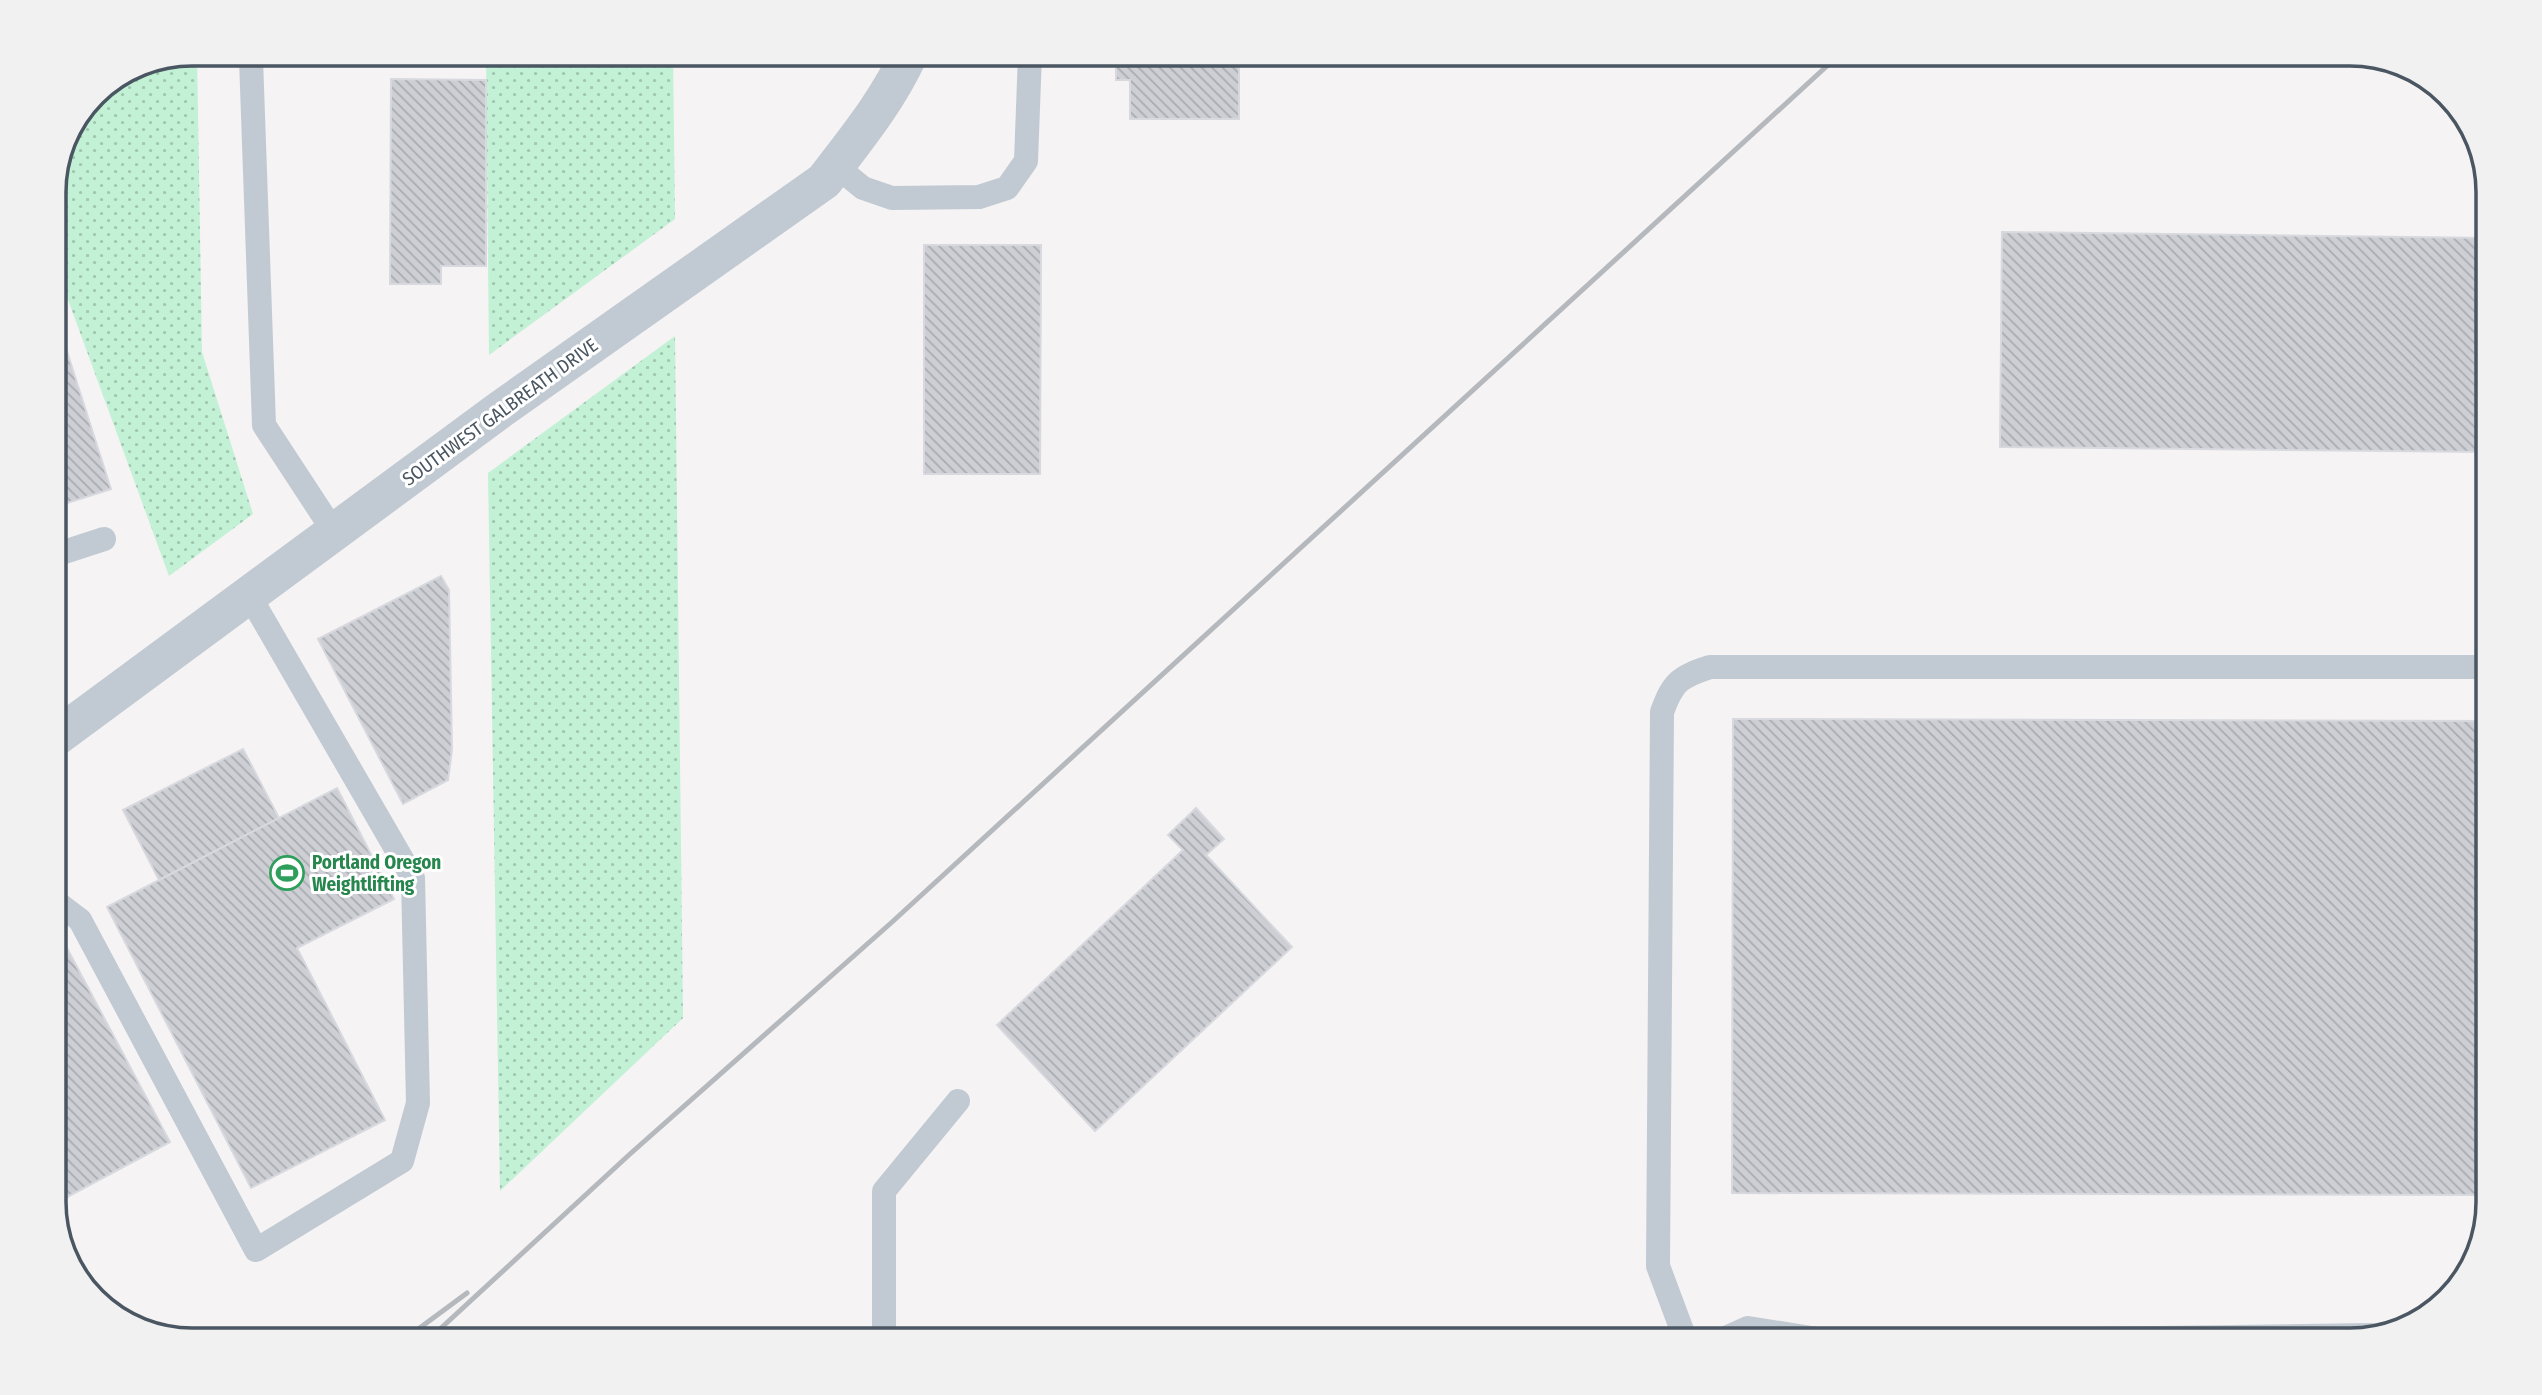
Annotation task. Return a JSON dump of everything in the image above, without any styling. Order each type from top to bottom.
[{"type":"street","name":"SOUTHWEST GALBREATH DRIVE","points":[[67,729],[501,409],[824,181],[864,130],[894,86],[903,67]]},
{"type":"lane","points":[[251,67],[264,425],[334,532]]},
{"type":"lane","points":[[836,166],[863,188],[892,198],[979,197],[1007,188],[1026,161],[1030,67]]},
{"type":"lane","points":[[67,551],[104,539]]},
{"type":"lane","points":[[67,910],[80,920],[256,1250],[402,1161],[418,1103],[412,878],[249,595]]},
{"type":"lane","points":[[1681,1328],[1658,1266],[1662,712],[1670,690],[1687,674],[1710,667],[2475,667]]},
{"type":"lane","points":[[884,1328],[884,1191],[958,1101]]},
{"type":"green space","points":[[197,67],[202,352],[253,514],[169,576],[67,297],[67,184],[76,144],[103,103],[144,76],[168,69]]},
{"type":"green space","points":[[486,67],[673,67],[675,219],[489,355]]},
{"type":"green space","points":[[675,336],[683,1018],[500,1191],[488,473]]},
{"type":"building","points":[[1116,67],[1239,67],[1239,119],[1130,119],[1130,80],[1116,80]]},
{"type":"building","points":[[391,79],[486,80],[486,266],[441,266],[441,284],[390,284]]},
{"type":"building","points":[[2002,232],[2475,238],[2475,452],[2000,447]]},
{"type":"building","points":[[924,245],[1041,245],[1040,474],[924,474]]},
{"type":"building","points":[[67,352],[111,489],[67,503]]},
{"type":"building","points":[[441,576],[449,590],[452,750],[448,780],[403,804],[318,639]]},
{"type":"building","points":[[1733,719],[2476,721],[2476,1195],[1732,1193]]},
{"type":"building","points":[[243,749],[279,818],[159,880],[123,810]]},
{"type":"building","points":[[337,788],[394,899],[297,948],[385,1120],[251,1188],[107,907]]},
{"type":"building","points":[[1196,808],[1224,839],[1206,855],[1292,947],[1095,1131],[997,1025],[1183,850],[1168,835]]},
{"type":"building","points":[[67,948],[170,1142],[67,1197]]},
{"type":"railway","points":[[441,1328],[630,1154],[891,923],[1827,66]]},
{"type":"railway","points":[[420,1328],[467,1293]]},
{"type":"place","name":"Portland Oregon Weightlifting","points":[[287,873]]}]
